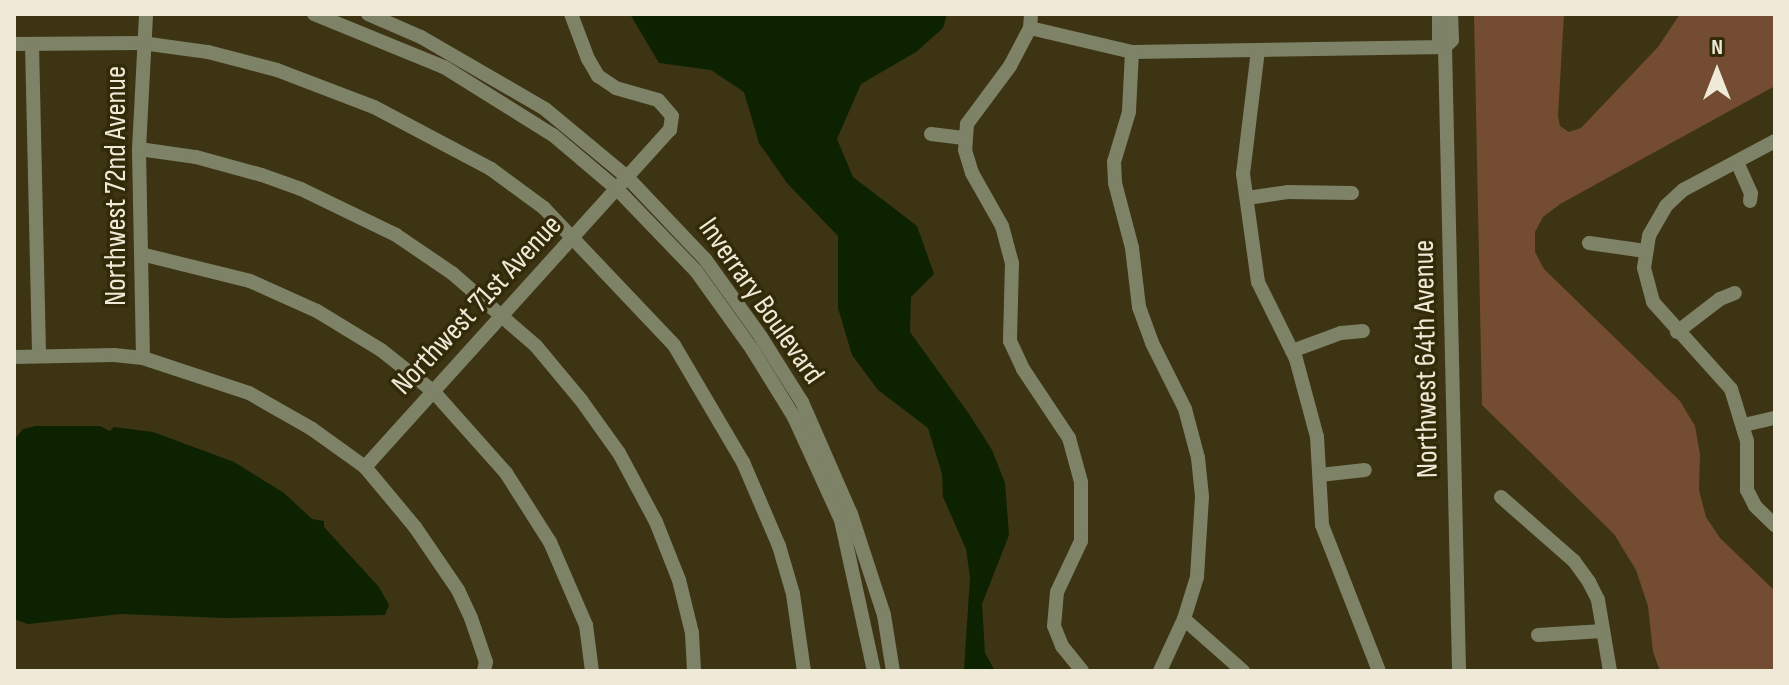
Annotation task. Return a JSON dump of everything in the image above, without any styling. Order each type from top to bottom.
[{"type":"street","name":"Northwest 72nd Avenue","points":[[143,358],[139,149],[142,43],[146,14]]},
{"type":"street","name":"Inverrary Boulevard","points":[[314,14],[444,67],[553,135],[618,190],[696,271],[752,349],[794,417],[841,520],[874,671]]},
{"type":"street","name":"Inverrary Boulevard","points":[[368,14],[421,37],[545,109],[628,178],[705,259],[761,337],[802,402],[851,514],[884,615],[893,671]]},
{"type":"street","name":"Northwest 71st Avenue","points":[[365,467],[504,317],[670,130],[672,116],[658,100],[616,88],[598,76],[571,14]]},
{"type":"street","name":"Northwest 64th Avenue","points":[[1439,14],[1439,38],[1445,47],[1459,671]]},
{"type":"street","name":"Northwest 64th Avenue","points":[[1445,47],[1452,40],[1451,14]]},
{"type":"street","points":[[1082,671],[1062,646],[1054,626],[1057,592],[1081,541],[1081,482],[1069,438],[1023,369],[1010,341],[1012,263],[1002,226],[972,173],[965,150],[967,124],[1010,66],[1030,21],[1132,52],[1445,47]]},
{"type":"street","points":[[14,44],[142,43],[208,52],[277,70],[374,107],[491,169],[544,208],[674,345],[743,462],[779,546],[793,594],[804,671]]},
{"type":"street","points":[[32,44],[39,356]]},
{"type":"street","points":[[1258,50],[1244,157],[1258,282],[1292,351],[1317,437],[1322,525],[1379,671]]},
{"type":"street","points":[[1132,52],[1129,112],[1114,162],[1115,183],[1132,248],[1139,307],[1152,343],[1185,409],[1198,458],[1202,497],[1197,577],[1184,619],[1160,671]]},
{"type":"street","points":[[931,134],[966,138]]},
{"type":"street","points":[[1775,141],[1683,190],[1666,206],[1645,251],[1644,268],[1653,302],[1731,389],[1744,425],[1747,490],[1755,506],[1775,525]]},
{"type":"street","points":[[139,149],[196,157],[301,189],[396,235],[452,273],[536,346],[581,400],[619,453],[656,522],[679,580],[692,633],[694,671]]},
{"type":"street","points":[[1737,162],[1751,193],[1750,201]]},
{"type":"street","points":[[1247,198],[1288,192],[1352,193]]},
{"type":"street","points":[[1589,243],[1645,251]]},
{"type":"street","points":[[141,254],[250,281],[317,311],[381,350],[433,391],[506,473],[550,542],[586,625],[592,671]]},
{"type":"street","points":[[1677,332],[1720,299],[1735,293]]},
{"type":"street","points":[[1292,351],[1341,333],[1363,331]]},
{"type":"street","points":[[14,357],[143,358],[249,393],[312,429],[365,467],[415,527],[458,590],[486,662],[484,671]]},
{"type":"street","points":[[1744,425],[1775,418]]},
{"type":"street","points":[[1320,475],[1365,470]]},
{"type":"street","points":[[1501,497],[1574,561],[1598,600],[1610,671]]},
{"type":"street","points":[[1184,619],[1243,671]]},
{"type":"street","points":[[1538,635],[1603,631]]},
{"type":"shaded area","points":[[630,14],[947,14],[943,28],[916,52],[861,84],[837,139],[853,177],[917,226],[934,274],[911,297],[910,332],[992,450],[1005,483],[1009,535],[982,604],[985,653],[995,671],[964,671],[970,577],[966,549],[943,497],[942,474],[928,428],[878,390],[852,355],[838,308],[838,236],[787,183],[759,143],[744,92],[711,70],[659,63]]},
{"type":"shaded area","points":[[1474,14],[1564,14],[1558,116],[1560,126],[1569,132],[1581,128],[1658,47],[1680,14],[1775,14],[1775,86],[1560,204],[1543,217],[1535,232],[1535,252],[1544,269],[1680,401],[1695,426],[1700,454],[1699,490],[1706,517],[1720,538],[1775,591],[1775,671],[1660,671],[1653,652],[1648,606],[1636,570],[1614,534],[1482,405]]},
{"type":"shaded area","points":[[36,426],[100,426],[110,431],[114,427],[153,432],[234,462],[284,493],[312,519],[324,521],[324,527],[379,587],[389,605],[385,615],[225,618],[121,614],[28,624],[14,619],[14,440],[23,429]]}]
